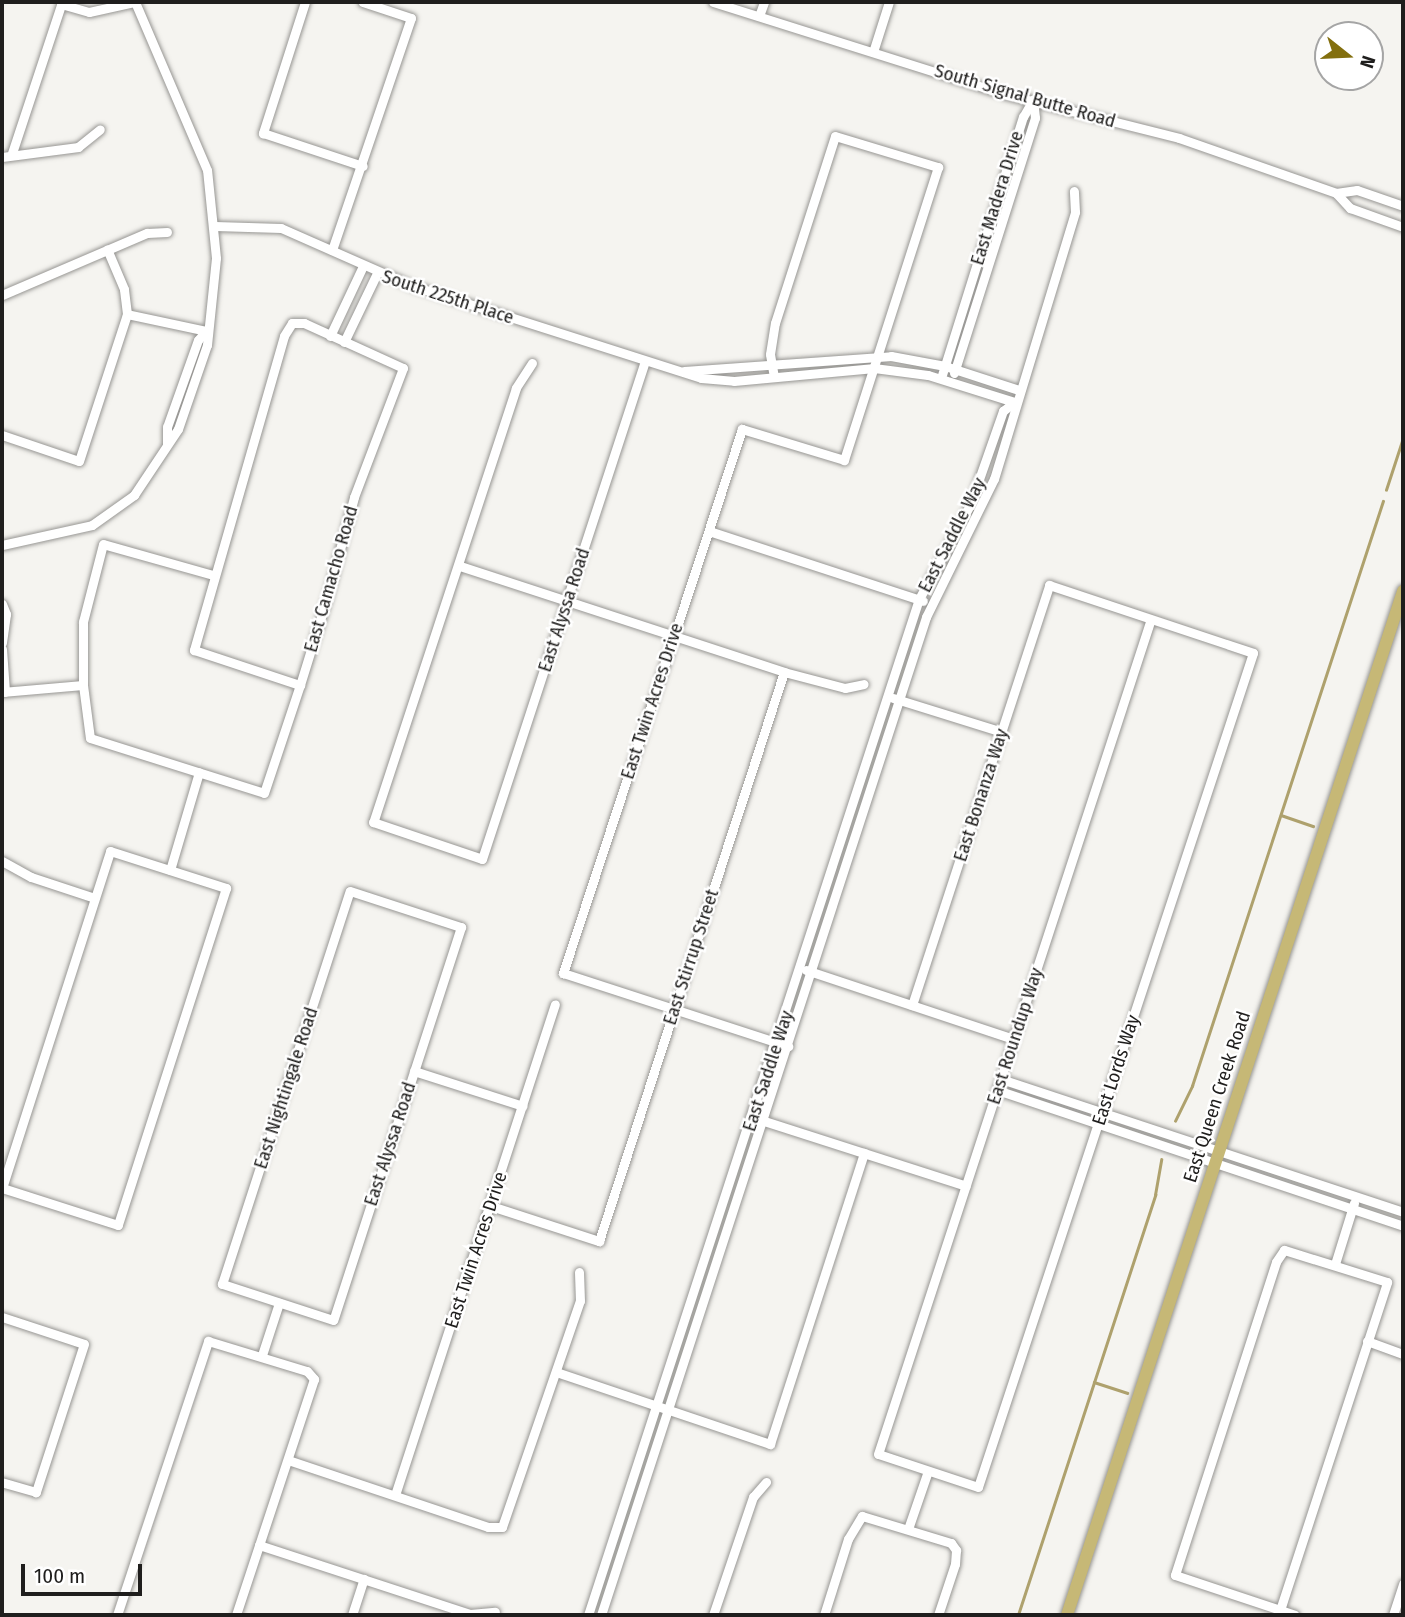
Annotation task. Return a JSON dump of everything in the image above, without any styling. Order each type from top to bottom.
[{"type":"main road","name":"East Queen Creek Road","points":[[1067,1615],[1403,590]]},
{"type":"street","points":[[2,545],[68,533],[111,514],[134,495],[178,429],[207,345],[206,331],[216,258],[215,226],[207,170],[194,130],[134,2],[89,12],[62,3],[12,153]]},
{"type":"street","points":[[305,2],[263,133],[363,166]]},
{"type":"street","points":[[332,250],[363,166],[411,18],[363,2]]},
{"type":"street","name":"South Signal Butte Road","points":[[713,2],[1033,100],[1178,138],[1336,193],[1357,190],[1403,206]]},
{"type":"street","points":[[759,16],[764,2]]},
{"type":"street","points":[[873,52],[889,2]]},
{"type":"street","name":"East Madera Drive","points":[[941,379],[1023,117],[1033,100]]},
{"type":"street","name":"East Madera Drive","points":[[952,382],[1035,118],[1033,100]]},
{"type":"street","points":[[2,157],[12,153],[78,147],[100,129]]},
{"type":"street","points":[[774,377],[772,365],[775,323],[835,136],[938,167],[874,368]]},
{"type":"street","points":[[1014,402],[1075,212],[1074,191]]},
{"type":"street","name":"South Signal Butte Road","points":[[1336,193],[1350,208],[1403,228]]},
{"type":"street","name":"South 225th Place","points":[[215,226],[281,228],[377,273],[645,361],[684,371],[701,379],[734,381],[874,368],[941,379],[1014,402]]},
{"type":"street","points":[[2,295],[147,233],[167,232]]},
{"type":"street","points":[[2,435],[79,461],[127,314],[124,289],[107,249]]},
{"type":"street","points":[[330,336],[363,266]]},
{"type":"street","points":[[300,685],[194,650],[213,575],[292,323],[304,323],[344,342],[377,273]]},
{"type":"street","points":[[347,299],[361,305]]},
{"type":"street","points":[[127,314],[206,331]]},
{"type":"street","name":"East Camacho Road","points":[[199,772],[264,793],[300,685],[354,497],[403,368],[344,342]]},
{"type":"street","name":"South 225th Place","points":[[684,371],[877,357],[945,366],[1018,390]]},
{"type":"street","name":"East Alyssa Road","points":[[460,566],[373,822],[482,859],[645,361]]},
{"type":"street","points":[[532,363],[516,388],[460,566],[784,673],[845,688],[864,684]]},
{"type":"street","name":"East Twin Acres Drive","points":[[674,1009],[563,973],[742,429],[844,460],[874,368]]},
{"type":"street","name":"East Saddle Way","points":[[588,1613],[753,1117],[919,599],[970,505],[1003,411],[1014,402]]},
{"type":"street","name":"East Saddle Way","points":[[602,1615],[899,699],[932,604],[994,480],[1014,402]]},
{"type":"street","points":[[709,531],[932,604]]},
{"type":"street","points":[[170,870],[199,772],[90,737],[83,685],[83,622],[103,544],[213,575]]},
{"type":"street","name":"East Bonanza Way","points":[[912,1005],[1049,585],[1151,619]]},
{"type":"street","points":[[2,604],[2,643]]},
{"type":"street","name":"East Lords Way","points":[[928,1471],[978,1487],[1254,653],[1151,619]]},
{"type":"street","name":"East Roundup Way","points":[[928,1471],[878,1454],[1151,619]]},
{"type":"street","points":[[2,649],[3,692],[83,685]]},
{"type":"street","name":"East Stirrup Street","points":[[491,1206],[599,1241],[784,673]]},
{"type":"street","points":[[888,696],[1002,732]]},
{"type":"street","points":[[110,851],[170,870],[226,888],[118,1225],[2,1188],[110,851]]},
{"type":"street","points":[[2,861],[31,877],[94,898]]},
{"type":"street","name":"East Nightingale Road","points":[[278,1303],[222,1284],[350,891],[461,927]]},
{"type":"street","name":"East Alyssa Road","points":[[278,1303],[332,1320],[461,927]]},
{"type":"street","points":[[801,968],[1014,1039]]},
{"type":"street","name":"East Twin Acres Drive","points":[[395,1495],[555,1004]]},
{"type":"street","points":[[674,1009],[788,1046]]},
{"type":"street","points":[[414,1071],[523,1105]]},
{"type":"street","points":[[1001,1079],[1102,1112],[1403,1226]]},
{"type":"street","points":[[997,1090],[1217,1157],[1357,1195],[1403,1212]]},
{"type":"street","points":[[753,1117],[966,1186]]},
{"type":"street","points":[[556,1372],[770,1444],[864,1153]]},
{"type":"street","points":[[1335,1264],[1357,1195]]},
{"type":"street","points":[[1280,1610],[1387,1282],[1284,1250],[1276,1262],[1175,1575],[1280,1610],[1295,1615]]},
{"type":"street","points":[[288,1460],[488,1527],[502,1527],[580,1301],[579,1272]]},
{"type":"street","points":[[262,1355],[278,1303]]},
{"type":"street","points":[[2,1318],[84,1344],[36,1492],[2,1482]]},
{"type":"street","points":[[117,1615],[208,1340],[307,1371],[314,1379],[236,1615]]},
{"type":"street","points":[[1367,1341],[1403,1354]]},
{"type":"street","points":[[908,1529],[928,1471]]},
{"type":"street","points":[[713,1615],[753,1497],[766,1482]]},
{"type":"street","points":[[824,1615],[855,1522],[862,1516],[951,1543],[956,1550],[938,1615]]},
{"type":"street","points":[[260,1545],[470,1614],[495,1612]]},
{"type":"street","points":[[352,1615],[364,1579]]},
{"type":"street","points":[[1393,1615],[1403,1584]]},
{"type":"street","points":[[588,1613],[602,1615]]},
{"type":"waterway","points":[[1386,490],[1403,438]]},
{"type":"waterway","points":[[1175,1121],[1192,1086],[1383,501]]},
{"type":"waterway","points":[[1281,815],[1313,826]]},
{"type":"waterway","points":[[1018,1615],[1155,1195],[1161,1160]]},
{"type":"waterway","points":[[1094,1382],[1127,1393]]}]
